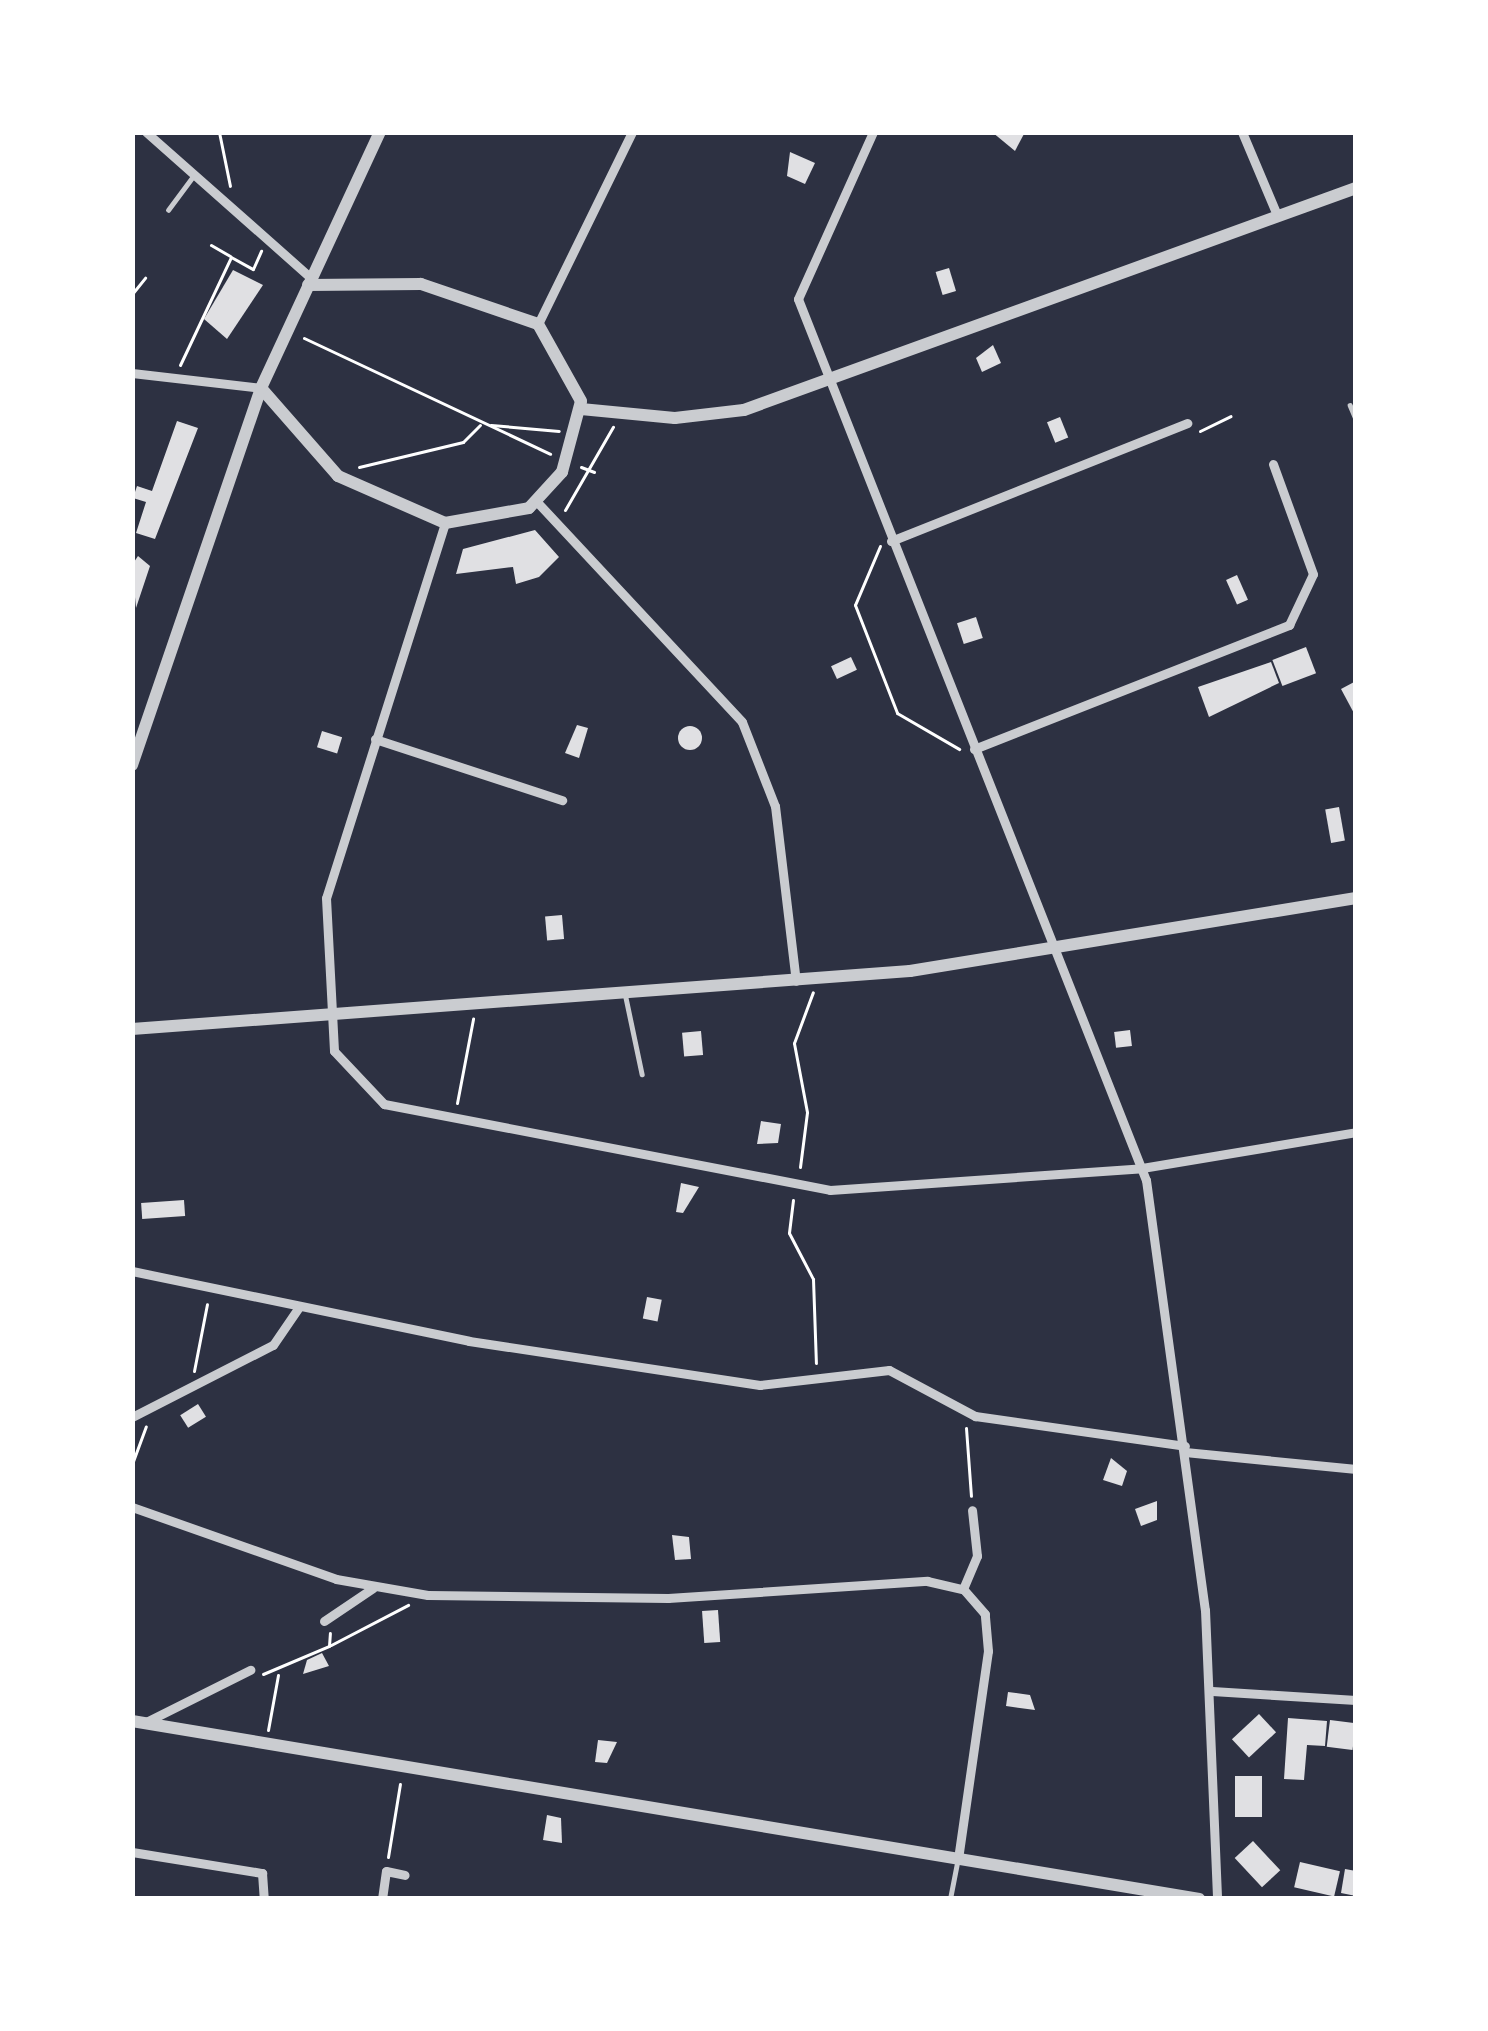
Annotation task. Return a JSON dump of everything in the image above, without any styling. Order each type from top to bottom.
[{"type":"street","points":[[132,374],[261,388],[346,482],[445,524],[538,503],[566,461],[581,409],[563,354],[538,324],[421,284],[309,281],[146,132]]},
{"type":"street","points":[[132,765],[261,388],[380,132]]},
{"type":"street","points":[[538,324],[632,132]]},
{"type":"street","points":[[873,132],[798,299],[1052,953],[1142,1168],[1185,1449],[1212,1691],[1217,1899]]},
{"type":"street","points":[[1242,132],[1277,214]]},
{"type":"street","points":[[581,409],[712,416],[1356,188]]},
{"type":"street","points":[[889,536],[1187,423]]},
{"type":"street","points":[[975,753],[1289,625],[1313,574],[1273,464]]},
{"type":"street","points":[[538,503],[742,722],[775,806],[796,981]]},
{"type":"street","points":[[445,524],[326,898],[330,1015],[338,1060],[396,1110],[796,1184],[1142,1168],[1356,1132]]},
{"type":"street","points":[[375,739],[562,800]]},
{"type":"street","points":[[132,1029],[796,981],[1052,953],[1356,898]]},
{"type":"street","points":[[132,1271],[298,1307],[760,1385],[890,1370],[965,1412],[1185,1449],[1356,1469]]},
{"type":"street","points":[[132,1418],[280,1340],[298,1307]]},
{"type":"street","points":[[132,1507],[373,1588],[428,1595],[668,1598],[928,1580],[963,1589],[989,1629],[958,1858]]},
{"type":"street","points":[[963,1589],[977,1556],[972,1510]]},
{"type":"street","points":[[325,1621],[373,1588]]},
{"type":"street","points":[[138,1722],[250,1670]]},
{"type":"street","points":[[1212,1691],[1356,1700]]},
{"type":"street","points":[[138,1722],[1199,1899]]},
{"type":"street","points":[[132,1852],[262,1874],[264,1899]]},
{"type":"street","points":[[382,1899],[386,1871],[405,1875]]},
{"type":"lane","points":[[168,210],[194,175]]},
{"type":"lane","points":[[1349,406],[1356,419]]},
{"type":"lane","points":[[625,993],[642,1074]]},
{"type":"lane","points":[[950,1899],[958,1858]]},
{"type":"path","points":[[219,132],[236,212]]},
{"type":"path","points":[[211,245],[253,269],[267,239]]},
{"type":"path","points":[[175,377],[230,257]]},
{"type":"path","points":[[132,294],[146,278]]},
{"type":"path","points":[[286,329],[566,461]]},
{"type":"path","points":[[556,520],[594,472],[616,412]]},
{"type":"path","points":[[1187,423],[1193,434],[1231,416]]},
{"type":"path","points":[[346,482],[379,457],[463,442],[481,421]]},
{"type":"path","points":[[490,425],[576,433]]},
{"type":"path","points":[[889,536],[855,605],[897,713],[975,753]]},
{"type":"path","points":[[814,979],[794,1043],[808,1112],[789,1233],[813,1279],[815,1360]]},
{"type":"path","points":[[453,1123],[476,1004]]},
{"type":"path","points":[[187,1389],[210,1287]]},
{"type":"path","points":[[132,1464],[154,1406]]},
{"type":"path","points":[[965,1412],[972,1510]]},
{"type":"path","points":[[250,1670],[279,1671],[428,1595]]},
{"type":"path","points":[[325,1621],[329,1646]]},
{"type":"path","points":[[266,1744],[279,1671]]},
{"type":"path","points":[[386,1871],[404,1765]]},
{"type":"building","points":[[992,132],[1025,132],[1015,151]]},
{"type":"building","points":[[790,152],[815,163],[805,184],[787,176]]},
{"type":"building","points":[[949,268],[956,291],[943,295],[936,272]]},
{"type":"building","points":[[233,270],[263,285],[227,339],[204,319]]},
{"type":"building","points":[[993,345],[1001,363],[982,372],[976,358]]},
{"type":"building","points":[[1060,417],[1068,437],[1055,443],[1047,422]]},
{"type":"building","points":[[177,421],[198,428],[155,539],[136,533],[146,502],[133,498],[137,486],[152,491]]},
{"type":"building","points":[[535,530],[559,557],[539,577],[516,584],[513,567],[456,574],[463,549]]},
{"type":"building","points":[[138,556],[150,566],[136,608],[132,565]]},
{"type":"building","points":[[1237,575],[1248,600],[1237,605],[1226,580]]},
{"type":"building","points":[[976,617],[983,638],[964,644],[957,623]]},
{"type":"building","points":[[1306,647],[1316,673],[1282,686],[1272,660]]},
{"type":"building","points":[[851,657],[857,670],[837,679],[831,666]]},
{"type":"building","points":[[1271,662],[1279,683],[1209,717],[1198,687]]},
{"type":"building","points":[[1356,681],[1356,717],[1341,689]]},
{"type":"building","points":[[577,725],[588,728],[579,758],[565,753]]},
{"type":"building","points":[[690,726],[699,729],[699,747],[690,750],[681,747],[678,738],[681,729]]},
{"type":"building","points":[[322,731],[342,737],[337,753],[317,747]]},
{"type":"building","points":[[1339,807],[1345,840],[1331,843],[1325,809]]},
{"type":"building","points":[[562,915],[564,939],[547,940],[545,916]]},
{"type":"building","points":[[1130,1030],[1132,1046],[1116,1048],[1114,1032]]},
{"type":"building","points":[[701,1031],[703,1055],[684,1057],[682,1033]]},
{"type":"building","points":[[761,1121],[781,1124],[778,1143],[757,1144]]},
{"type":"building","points":[[681,1183],[699,1187],[683,1213],[676,1212]]},
{"type":"building","points":[[184,1200],[185,1216],[142,1219],[141,1203]]},
{"type":"building","points":[[647,1297],[662,1300],[658,1321],[643,1319]]},
{"type":"building","points":[[198,1404],[206,1417],[188,1428],[180,1415]]},
{"type":"building","points":[[1111,1458],[1127,1471],[1122,1486],[1103,1480]]},
{"type":"building","points":[[1157,1501],[1157,1520],[1141,1526],[1135,1509]]},
{"type":"building","points":[[672,1535],[689,1537],[691,1559],[675,1560]]},
{"type":"building","points":[[718,1610],[720,1642],[704,1643],[702,1611]]},
{"type":"building","points":[[322,1653],[329,1666],[303,1674],[307,1660]]},
{"type":"building","points":[[1008,1692],[1030,1695],[1035,1710],[1006,1706]]},
{"type":"building","points":[[1259,1714],[1276,1732],[1249,1758],[1232,1739]]},
{"type":"building","points":[[1288,1718],[1327,1721],[1325,1746],[1307,1745],[1304,1780],[1284,1779]]},
{"type":"building","points":[[1330,1720],[1356,1723],[1353,1750],[1327,1747]]},
{"type":"building","points":[[598,1740],[617,1742],[607,1763],[595,1762]]},
{"type":"building","points":[[1235,1776],[1262,1776],[1262,1817],[1235,1817]]},
{"type":"building","points":[[547,1815],[561,1818],[562,1843],[543,1840]]},
{"type":"building","points":[[1253,1841],[1280,1870],[1262,1887],[1235,1858]]},
{"type":"building","points":[[1300,1862],[1340,1871],[1334,1897],[1294,1887]]},
{"type":"building","points":[[1345,1869],[1356,1871],[1356,1896],[1341,1893]]}]
